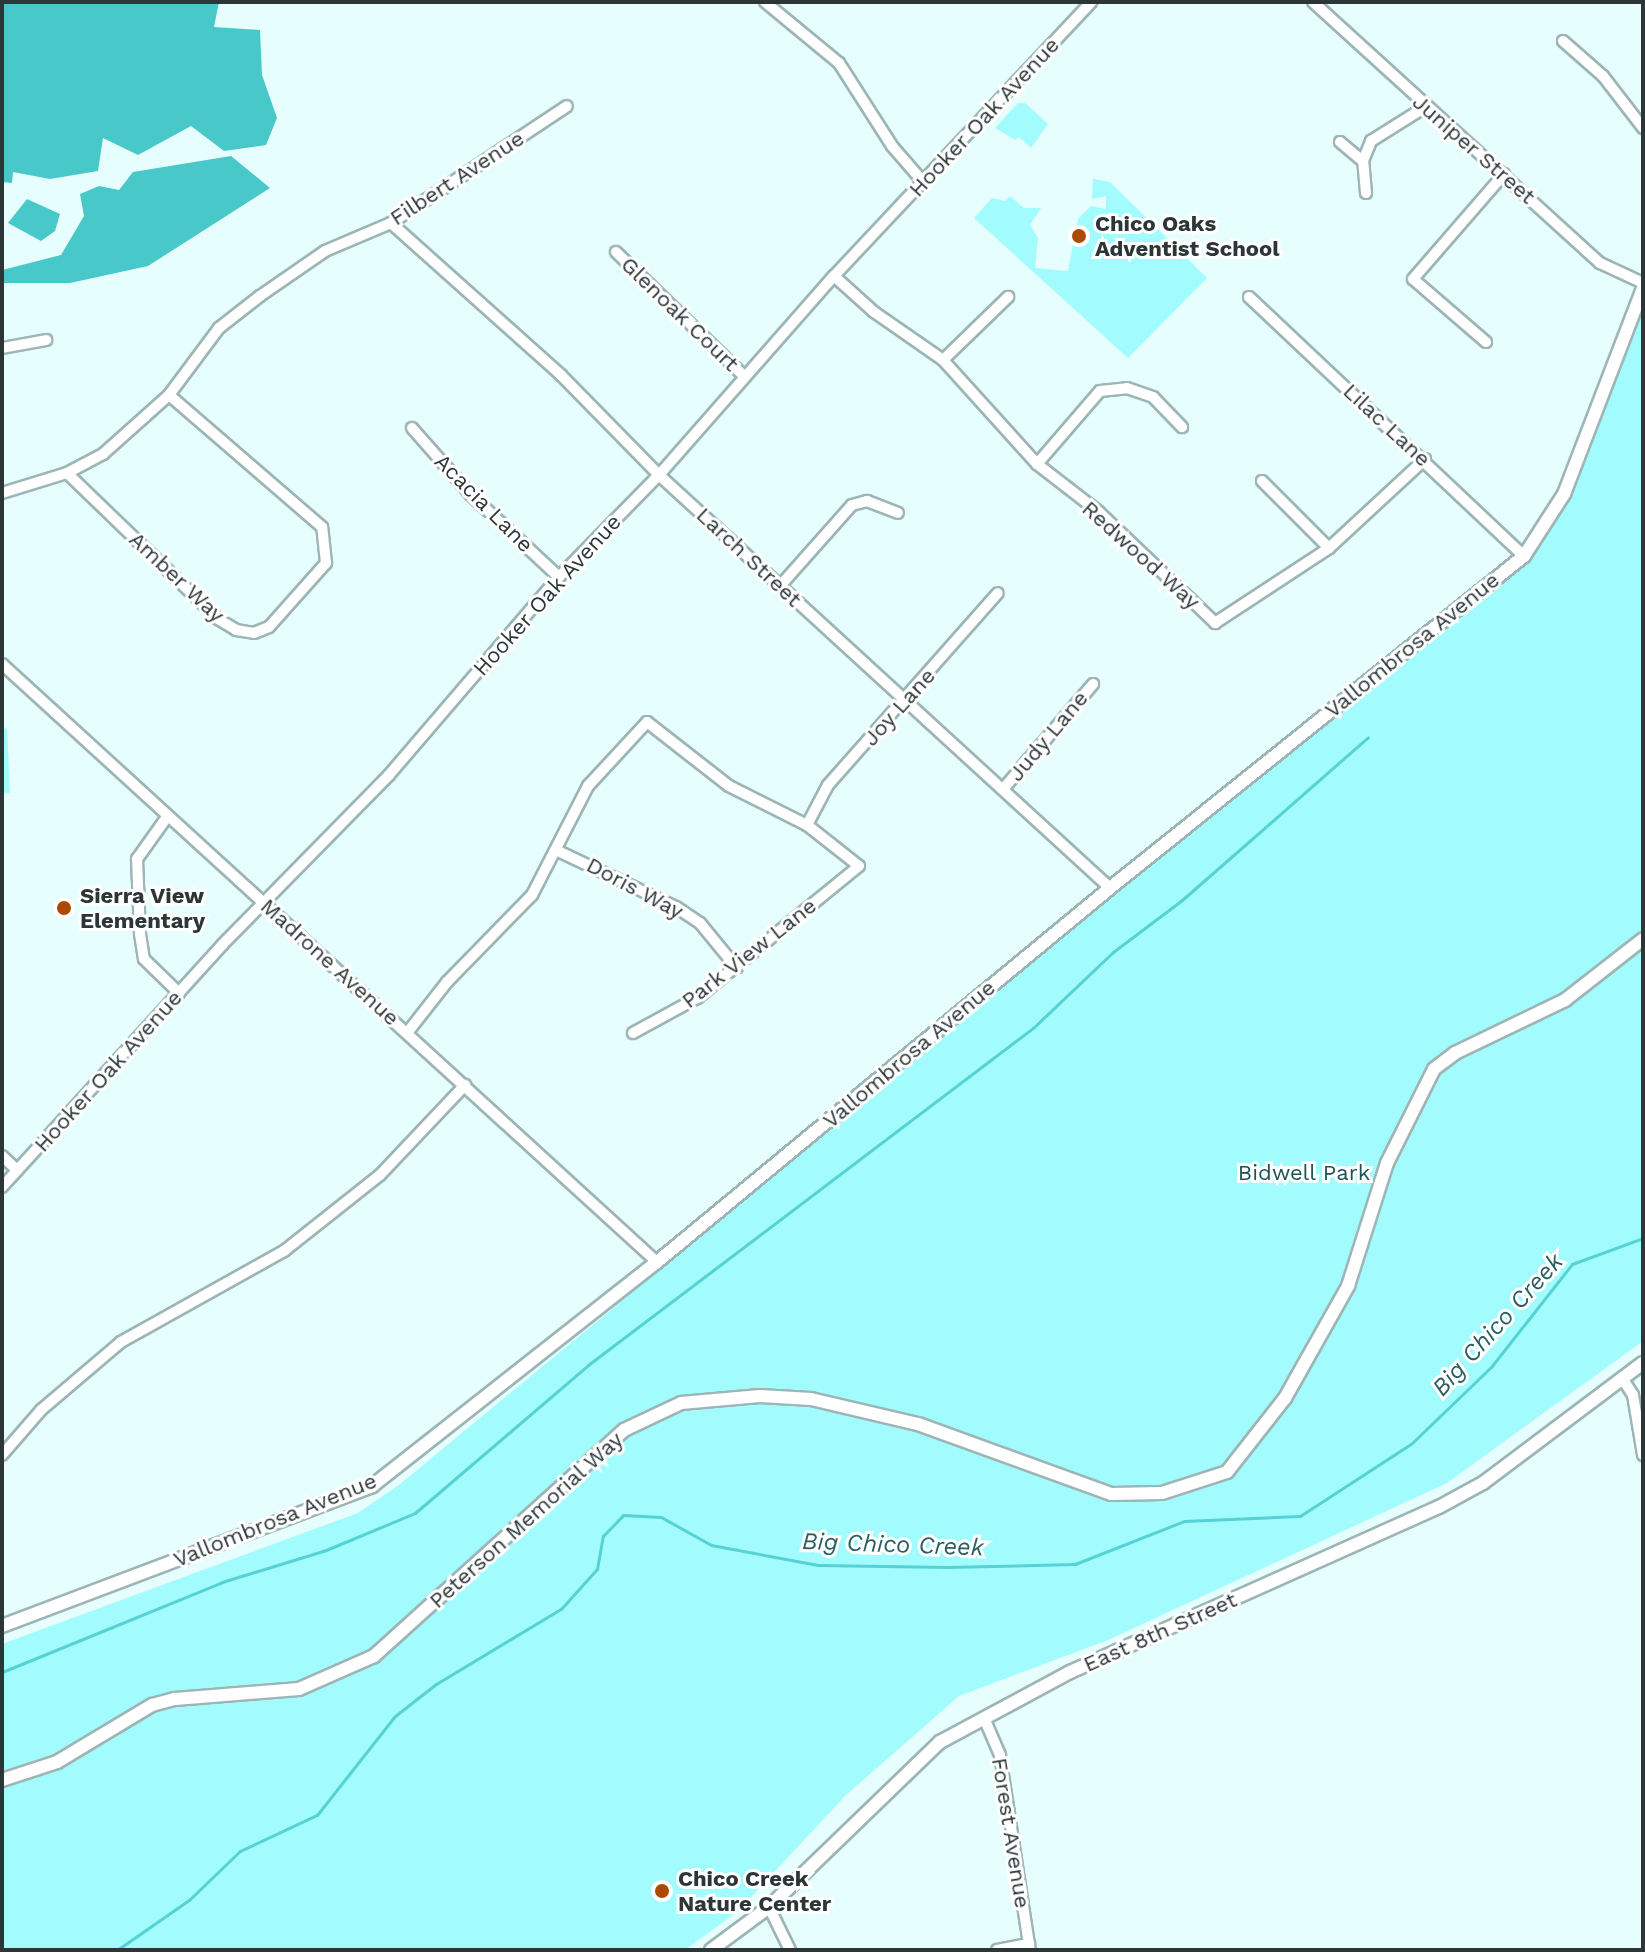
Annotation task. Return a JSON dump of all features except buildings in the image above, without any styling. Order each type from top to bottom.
[{"type":"street","points":[[765,2],[839,63],[892,146],[924,183]]},
{"type":"street","name":"Hooker Oak Avenue","points":[[2,1187],[179,993],[389,775],[559,577],[659,475],[834,276],[1091,2]]},
{"type":"street","name":"Juniper Street","points":[[1313,2],[1600,263],[1643,286]]},
{"type":"street","points":[[1563,41],[1603,76],[1643,128]]},
{"type":"street","name":"Filbert Avenue","points":[[2,493],[67,473],[125,439],[169,395],[219,328],[260,296],[325,251],[391,223],[567,106]]},
{"type":"street","points":[[1366,193],[1363,161],[1371,141],[1425,107]]},
{"type":"street","points":[[1340,142],[1363,161]]},
{"type":"street","points":[[1486,342],[1413,279],[1504,174]]},
{"type":"street","name":"Larch Street","points":[[391,223],[561,375],[659,475],[1110,888]]},
{"type":"street","name":"Glenoak Court","points":[[616,252],[744,376]]},
{"type":"street","name":"Redwood Way","points":[[834,276],[874,312],[943,360],[1037,464],[1099,512],[1215,623],[1329,548],[1425,459]]},
{"type":"street","name":"Vallombrosa Avenue","points":[[2,1626],[372,1486],[657,1262],[1110,888],[1524,556],[1564,494],[1643,286]]},
{"type":"street","points":[[943,360],[1008,297]]},
{"type":"street","name":"Lilac Lane","points":[[1249,297],[1425,459],[1524,556]]},
{"type":"street","points":[[2,348],[46,340]]},
{"type":"street","points":[[1037,464],[1100,391],[1127,388],[1153,397],[1182,427]]},
{"type":"street","name":"Amber Way","points":[[67,473],[218,619],[236,630],[254,633],[269,627],[326,563],[322,527],[169,395]]},
{"type":"street","name":"Acacia Lane","points":[[412,428],[471,495],[559,577]]},
{"type":"street","points":[[1262,481],[1329,548]]},
{"type":"street","points":[[780,586],[852,505],[867,501],[898,513]]},
{"type":"street","name":"Joy Lane","points":[[807,825],[828,785],[906,701],[998,593]]},
{"type":"street","name":"Madrone Avenue","points":[[2,664],[657,1262]]},
{"type":"street","name":"Judy Lane","points":[[1004,788],[1093,684]]},
{"type":"street","points":[[407,1033],[447,982],[532,895],[558,851],[571,814],[588,786],[647,722],[729,786],[807,825]]},
{"type":"street","points":[[167,817],[137,859],[140,934],[144,959],[179,993]]},
{"type":"street","name":"Park View Lane","points":[[633,1033],[697,998],[859,866],[807,825]]},
{"type":"street","name":"Doris Way","points":[[558,851],[676,907],[700,923],[737,968]]},
{"type":"street","name":"Peterson Memorial Way","points":[[2,1780],[57,1762],[152,1705],[175,1699],[299,1689],[374,1656],[624,1430],[681,1403],[760,1396],[811,1399],[918,1424],[1111,1494],[1162,1493],[1227,1472],[1285,1398],[1348,1286],[1387,1163],[1415,1098],[1434,1069],[1455,1053],[1565,1000],[1643,939]]},
{"type":"street","points":[[2,1455],[41,1410],[121,1342],[284,1251],[380,1175],[465,1085]]},
{"type":"street","points":[[2,1156],[17,1170]]},
{"type":"street","name":"East 8th Street","points":[[711,1950],[769,1907],[919,1759],[984,1718],[1070,1672],[1439,1507],[1483,1483],[1643,1363]]},
{"type":"street","points":[[1622,1378],[1633,1395],[1643,1455]]},
{"type":"street","name":"Forest Avenue","points":[[984,1718],[1000,1755],[1029,1947]]},
{"type":"street","points":[[769,1907],[790,1950]]},
{"type":"street","points":[[997,1950],[1029,1947]]},
{"type":"green space","points":[[1018,103],[1025,103],[1048,124],[1031,148],[1019,137],[1015,140],[995,128]]},
{"type":"green space","points":[[1093,179],[1110,182],[1207,278],[1128,358],[974,218],[992,198],[1005,201],[1010,196],[1024,208],[1041,208],[1030,225],[1038,238],[1035,268],[1068,271],[1078,219],[1091,206],[1106,209],[1106,196],[1092,199]]},
{"type":"green space","name":"Bidwell Park","points":[[1643,288],[1643,1341],[1447,1483],[1108,1640],[959,1696],[845,1796],[738,1911],[685,1950],[2,1950],[2,1644],[358,1513],[399,1485],[1524,556],[1564,494]]},
{"type":"green space","points":[[7,728],[10,793],[2,793],[2,729]]},
{"type":"shaded area","points":[[2,2],[219,2],[214,27],[260,30],[262,75],[277,118],[266,145],[224,151],[191,126],[138,155],[103,138],[98,171],[50,179],[13,172],[12,183],[2,182]]},
{"type":"shaded area","points":[[231,156],[270,188],[148,266],[70,283],[2,283],[2,270],[61,255],[84,216],[80,194],[99,186],[119,190],[133,172]]},
{"type":"shaded area","points":[[27,199],[60,214],[55,231],[41,241],[8,223]]},
{"type":"waterway","points":[[2,1672],[222,1582],[326,1550],[415,1513],[588,1365],[1033,1028],[1113,952],[1182,900],[1368,737]]},
{"type":"waterway","name":"Big Chico Creek","points":[[117,1950],[189,1900],[240,1851],[317,1815],[395,1716],[436,1684],[561,1609],[597,1569],[603,1536],[623,1515],[661,1517],[711,1545],[818,1565],[947,1567],[1075,1564],[1184,1521],[1300,1516],[1411,1444],[1491,1367],[1572,1264],[1643,1238]]},
{"type":"place","name":"Chico Oaks Adventist School","points":[[1079,236]]},
{"type":"place","name":"Sierra View Elementary","points":[[64,908]]},
{"type":"place","name":"Chico Creek Nature Center","points":[[662,1891]]}]
